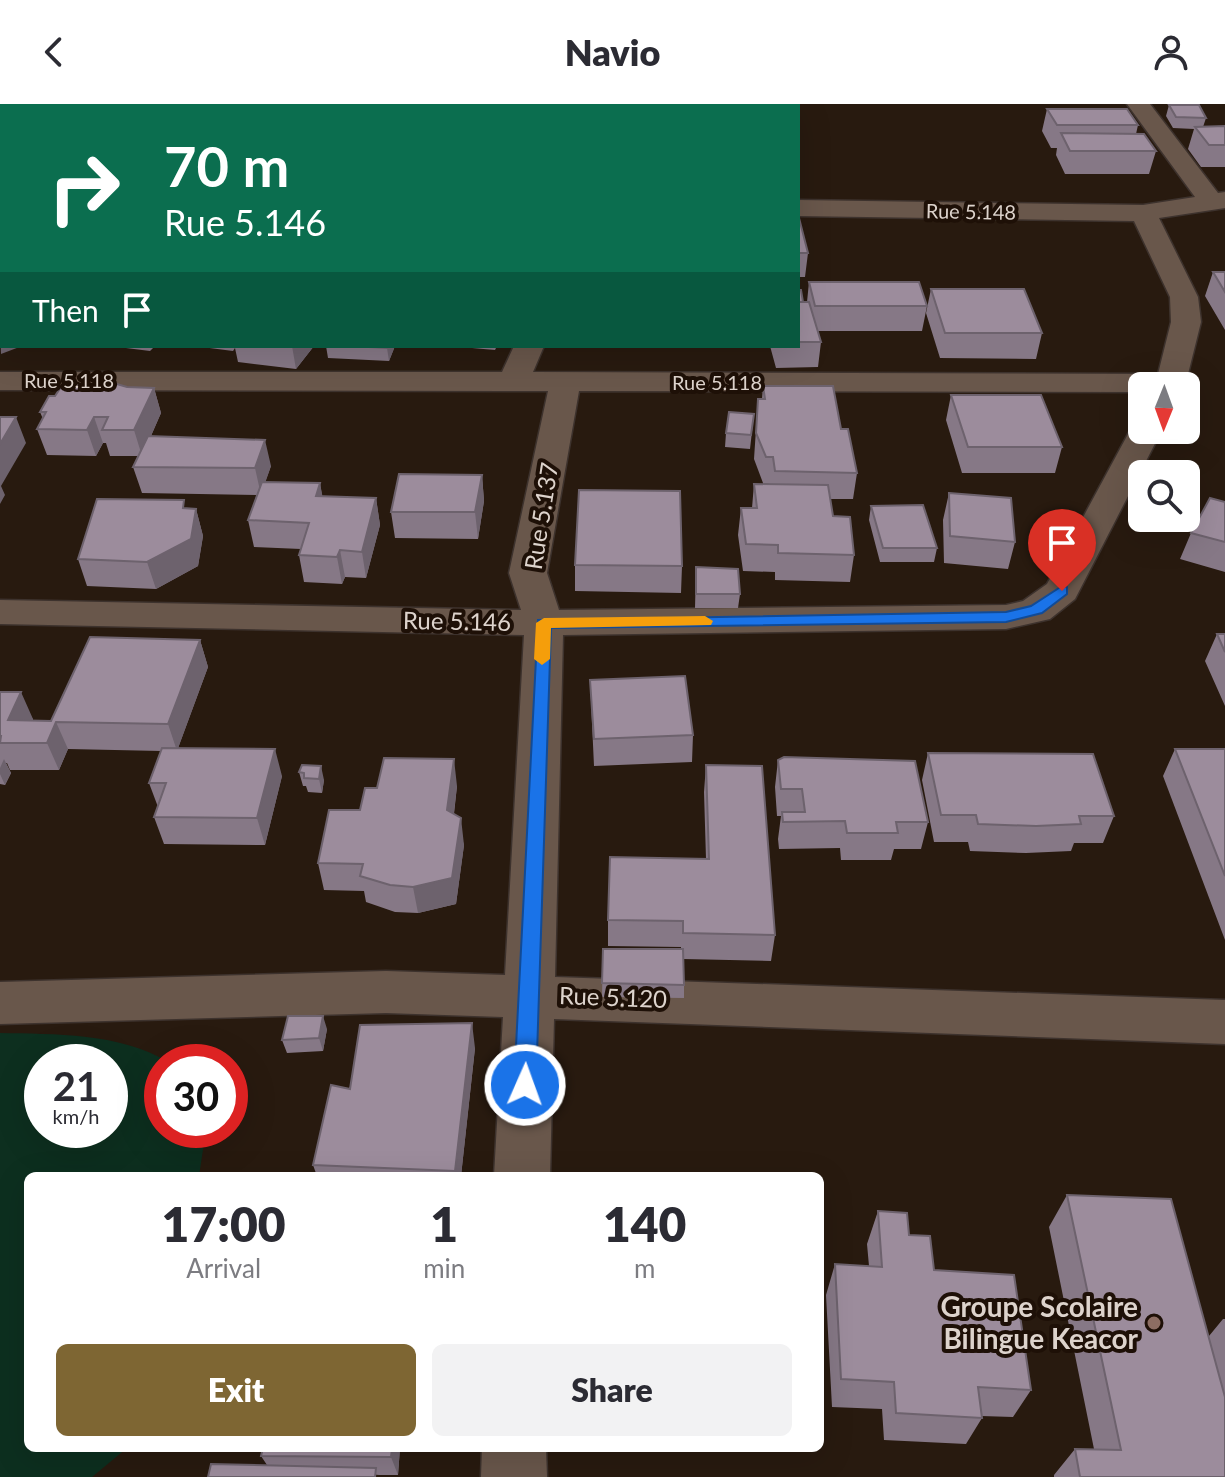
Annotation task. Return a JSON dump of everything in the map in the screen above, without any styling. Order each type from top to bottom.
[{"type":"street","points":[[1138,104],[1218,200],[1143,213]]},
{"type":"street","name":"Rue 5.148","points":[[800,208],[1143,213]]},
{"type":"street","name":"Rue 5.118","points":[[1143,213],[1184,297],[1186,322],[1173,372]]},
{"type":"street","points":[[513,384],[528,348]]},
{"type":"street","name":"Rue 5.118","points":[[0,381],[1128,384]]},
{"type":"street","name":"Rue 5.137","points":[[522,1172],[544,623],[528,573],[565,383]]},
{"type":"street","name":"Rue 5.146","points":[[0,612],[544,623],[1006,617],[1036,610],[1062,591],[1139,444]]},
{"type":"street","name":"Rue 5.120","points":[[0,1003],[386,992],[1225,1022]]},
{"type":"street","points":[[514,1452],[514,1477]]},
{"type":"green space","points":[[0,1033],[87,1037],[126,1044],[24,1044],[24,1148],[128,1148],[128,1045],[144,1050],[144,1148],[203,1148],[200,1172],[24,1172],[24,1452],[122,1452],[92,1477],[0,1477]]},
{"type":"building","points":[[1169,105],[1199,105],[1206,118],[1176,117]]},
{"type":"building","points":[[1047,109],[1127,109],[1138,125],[1057,125]]},
{"type":"building","points":[[1225,126],[1225,145],[1209,145],[1195,127]]},
{"type":"building","points":[[1061,133],[1144,134],[1156,151],[1070,151]]},
{"type":"building","points":[[800,222],[808,253],[800,253]]},
{"type":"building","points":[[1213,272],[1225,272],[1225,292]]},
{"type":"building","points":[[809,282],[919,282],[927,306],[815,306]]},
{"type":"building","points":[[931,289],[1024,289],[1042,333],[945,333]]},
{"type":"building","points":[[800,302],[809,302],[821,342],[800,342]]},
{"type":"building","points":[[110,382],[127,387],[154,388],[134,430],[102,430],[108,417],[94,417],[87,430],[37,429],[46,412],[40,412],[49,396],[55,396],[61,387]]},
{"type":"building","points":[[763,386],[833,386],[841,429],[848,429],[857,473],[775,471],[773,457],[766,457],[756,433],[758,399],[765,399]]},
{"type":"building","points":[[951,395],[1041,395],[1062,447],[968,447]]},
{"type":"building","points":[[729,412],[754,414],[751,435],[726,433]]},
{"type":"building","points":[[0,417],[16,417],[0,444]]},
{"type":"building","points":[[148,436],[265,440],[255,468],[133,467]]},
{"type":"building","points":[[399,474],[482,475],[475,512],[391,512]]},
{"type":"building","points":[[262,482],[320,483],[316,496],[376,498],[362,552],[340,550],[337,557],[299,555],[309,523],[248,520]]},
{"type":"building","points":[[754,484],[828,485],[833,516],[850,517],[854,555],[778,553],[778,545],[746,544],[741,508],[757,508]]},
{"type":"building","points":[[579,490],[680,491],[682,566],[575,565]]},
{"type":"building","points":[[949,493],[1011,498],[1015,542],[950,536]]},
{"type":"building","points":[[1210,498],[1225,502],[1225,542],[1191,533],[1200,532],[1200,516]]},
{"type":"building","points":[[97,499],[184,500],[183,508],[196,509],[191,539],[147,562],[78,559]]},
{"type":"building","points":[[923,505],[937,548],[883,548],[871,506]]},
{"type":"building","points":[[696,567],[738,569],[740,594],[696,594]]},
{"type":"building","points":[[1217,634],[1225,634],[1225,652]]},
{"type":"building","points":[[90,637],[200,640],[168,724],[56,722],[47,743],[0,743],[0,692],[21,692],[8,720],[51,721]]},
{"type":"building","points":[[685,676],[693,735],[594,739],[590,680]]},
{"type":"building","points":[[162,748],[275,749],[257,818],[154,817],[166,783],[149,783]]},
{"type":"building","points":[[1175,749],[1225,749],[1225,876]]},
{"type":"building","points":[[928,753],[1093,754],[1114,816],[1079,816],[1081,824],[1036,826],[978,824],[976,815],[941,815]]},
{"type":"building","points":[[784,757],[915,761],[928,822],[896,822],[898,833],[847,833],[845,821],[783,822],[782,812],[805,812],[802,789],[781,789],[778,760]]},
{"type":"building","points":[[384,758],[454,759],[447,810],[461,818],[452,878],[413,887],[390,885],[360,876],[363,864],[318,863],[329,810],[360,810],[365,788],[377,788]]},
{"type":"building","points":[[302,765],[321,766],[319,779],[304,778],[304,773],[299,772]]},
{"type":"building","points":[[706,765],[762,766],[775,935],[683,933],[683,921],[608,920],[610,857],[709,859]]},
{"type":"building","points":[[603,949],[683,949],[684,985],[602,983]]},
{"type":"building","points":[[288,1016],[323,1016],[319,1038],[282,1040]]},
{"type":"building","points":[[472,1023],[455,1171],[313,1165],[331,1085],[350,1089],[360,1025]]},
{"type":"building","points":[[1067,1195],[1171,1199],[1225,1397],[1225,1477],[1080,1477],[1075,1449],[1121,1450]]},
{"type":"building","points":[[878,1211],[907,1213],[909,1235],[930,1236],[934,1270],[1014,1275],[1031,1390],[978,1387],[982,1418],[896,1413],[894,1382],[841,1379],[835,1264],[882,1267]]},
{"type":"building","points":[[262,1452],[392,1452],[391,1457],[261,1456]]},
{"type":"building","points":[[211,1464],[376,1468],[375,1477],[208,1477]]},
{"type":"slow traffic","points":[[542,659],[544,623],[705,621]]},
{"type":"place","name":"Groupe Scolaire Bilingue Keacor","points":[[1154,1323]]},
{"type":"route","points":[[525,1085],[544,623],[1006,617],[1036,610],[1062,591]]}]
